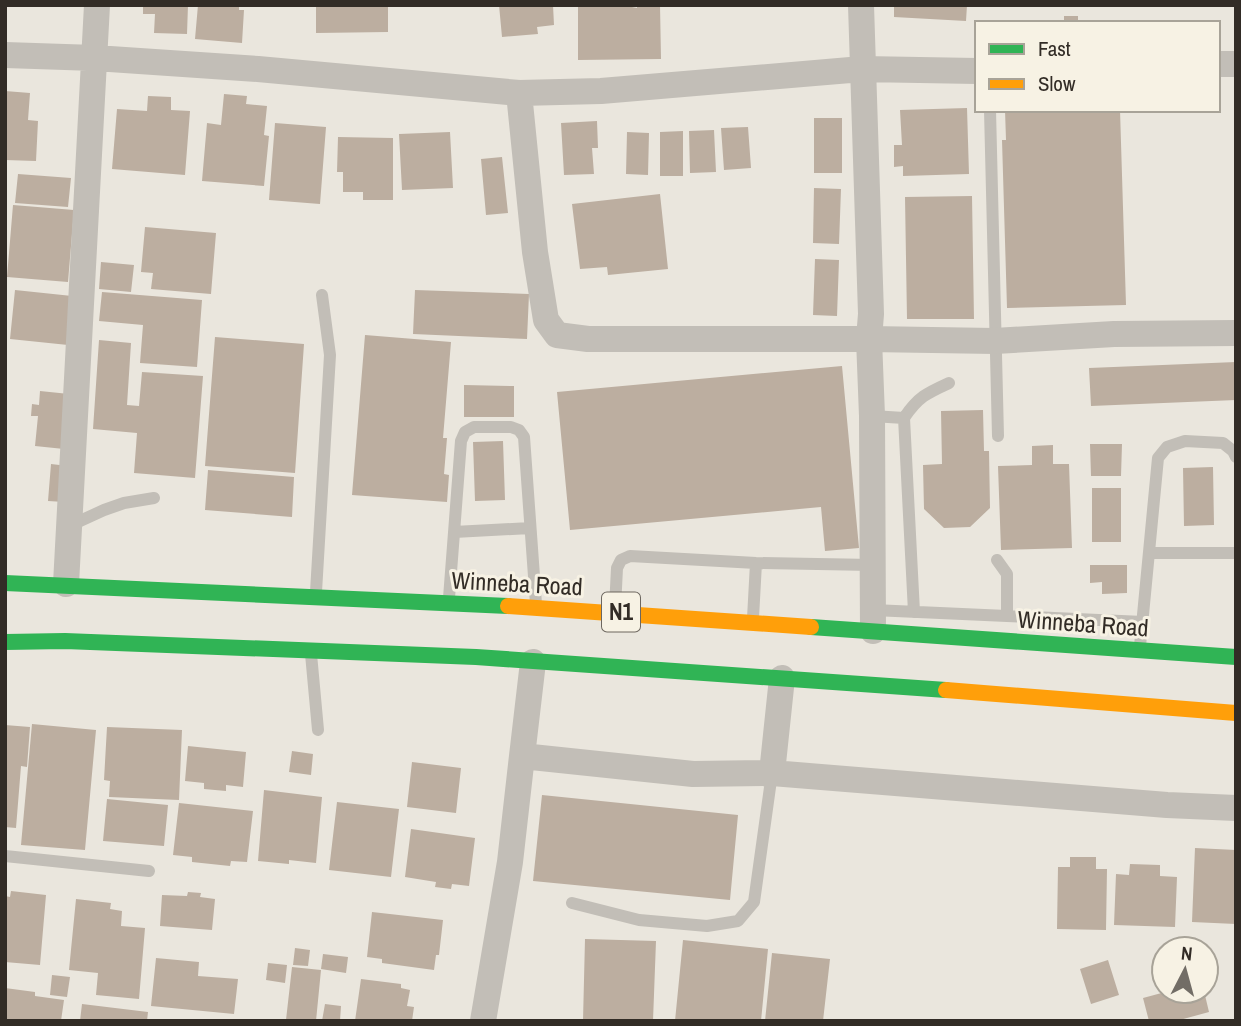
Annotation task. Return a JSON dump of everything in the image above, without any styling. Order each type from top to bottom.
[{"type":"highway","name":"Winneba Road","points":[[5,583],[448,602],[753,622],[873,621],[1139,652],[1236,657]]},
{"type":"highway","name":"N1","points":[[5,642],[65,641],[476,657],[1232,711]]},
{"type":"street","points":[[66,584],[97,5]]},
{"type":"street","points":[[861,5],[871,314],[869,339],[873,621]]},
{"type":"street","points":[[5,55],[258,69],[519,93],[601,91],[862,69],[975,71]]},
{"type":"street","points":[[519,93],[546,320],[557,335],[588,339],[995,341],[1114,334],[1236,333]]},
{"type":"street","points":[[483,1021],[510,862],[533,662]]},
{"type":"street","points":[[772,773],[782,678]]},
{"type":"street","points":[[522,756],[693,774],[772,773],[1167,805],[1236,808]]},
{"type":"lane","points":[[990,112],[998,436]]},
{"type":"lane","points":[[316,596],[330,355],[322,295]]},
{"type":"lane","points":[[914,612],[904,418],[915,402],[930,391],[949,383]]},
{"type":"lane","points":[[872,416],[904,418]]},
{"type":"lane","points":[[448,602],[461,441],[466,432],[474,427],[510,427],[519,430],[524,438],[536,608]]},
{"type":"lane","points":[[1139,652],[1158,458],[1167,447],[1185,442],[1223,443],[1236,457]]},
{"type":"lane","points":[[69,526],[124,503],[154,498]]},
{"type":"lane","points":[[454,532],[530,528]]},
{"type":"lane","points":[[1149,553],[1236,553]]},
{"type":"lane","points":[[615,612],[617,568],[621,560],[630,556],[756,563],[873,565]]},
{"type":"lane","points":[[997,560],[1007,574],[1007,616]]},
{"type":"lane","points":[[753,622],[756,563]]},
{"type":"lane","points":[[873,621],[914,612],[1143,622]]},
{"type":"lane","points":[[310,650],[318,730]]},
{"type":"lane","points":[[572,903],[639,920],[706,926],[738,921],[754,902],[772,773]]},
{"type":"lane","points":[[5,856],[149,871]]},
{"type":"building","points":[[143,5],[188,5],[187,34],[154,33],[155,14],[143,14]]},
{"type":"building","points":[[198,5],[239,5],[239,10],[244,10],[242,43],[195,39]]},
{"type":"building","points":[[316,5],[388,5],[388,32],[316,33]]},
{"type":"building","points":[[499,5],[553,5],[554,25],[537,27],[538,34],[502,37]]},
{"type":"building","points":[[578,5],[632,5],[637,8],[637,5],[660,5],[661,59],[578,60]]},
{"type":"building","points":[[894,5],[967,5],[966,21],[894,17]]},
{"type":"building","points":[[1064,16],[1078,16],[1078,21],[1064,21]]},
{"type":"building","points":[[5,91],[30,93],[28,120],[38,121],[36,161],[5,160]]},
{"type":"building","points":[[224,94],[247,96],[246,104],[267,106],[264,135],[269,136],[264,186],[202,181],[207,123],[221,125]]},
{"type":"building","points":[[148,96],[171,97],[171,110],[190,111],[185,175],[112,169],[117,109],[147,111]]},
{"type":"building","points":[[967,108],[969,174],[903,176],[903,166],[894,167],[894,145],[902,145],[900,110]]},
{"type":"building","points":[[1005,112],[1120,112],[1126,305],[1007,308],[1002,140],[1006,140]]},
{"type":"building","points":[[814,118],[842,118],[842,173],[814,173]]},
{"type":"building","points":[[597,121],[598,148],[592,148],[594,174],[564,175],[561,123]]},
{"type":"building","points":[[275,123],[326,127],[320,204],[269,200]]},
{"type":"building","points":[[748,127],[751,168],[724,170],[721,128]]},
{"type":"building","points":[[714,130],[716,172],[690,173],[689,131]]},
{"type":"building","points":[[683,131],[683,176],[660,176],[660,132]]},
{"type":"building","points":[[450,132],[453,188],[402,190],[399,134]]},
{"type":"building","points":[[627,132],[649,133],[648,175],[626,174]]},
{"type":"building","points":[[338,137],[393,138],[393,200],[363,200],[363,192],[343,192],[343,172],[337,172]]},
{"type":"building","points":[[502,157],[508,213],[486,215],[481,159]]},
{"type":"building","points":[[18,174],[71,178],[68,207],[15,203]]},
{"type":"building","points":[[814,188],[841,189],[839,244],[813,243]]},
{"type":"building","points":[[660,194],[668,269],[608,275],[607,267],[580,269],[572,204]]},
{"type":"building","points":[[972,196],[974,319],[907,319],[905,197]]},
{"type":"building","points":[[13,205],[74,210],[68,282],[7,277]]},
{"type":"building","points":[[145,227],[216,233],[211,294],[151,289],[153,273],[141,272]]},
{"type":"building","points":[[815,259],[839,260],[837,316],[813,315]]},
{"type":"building","points":[[101,262],[134,265],[131,292],[99,289]]},
{"type":"building","points":[[15,290],[72,296],[68,345],[10,339]]},
{"type":"building","points":[[415,290],[529,294],[527,339],[413,334]]},
{"type":"building","points":[[102,292],[202,300],[197,367],[140,363],[143,325],[99,321]]},
{"type":"building","points":[[365,335],[451,342],[443,438],[447,438],[444,474],[449,475],[447,502],[352,495]]},
{"type":"building","points":[[215,337],[304,344],[295,473],[205,466]]},
{"type":"building","points":[[99,340],[131,343],[127,405],[139,406],[142,372],[203,376],[195,478],[134,473],[137,433],[93,429]]},
{"type":"building","points":[[1236,362],[1236,400],[1091,406],[1089,368]]},
{"type":"building","points":[[842,366],[859,548],[825,551],[821,507],[570,530],[557,392]]},
{"type":"building","points":[[464,385],[514,386],[514,417],[464,417]]},
{"type":"building","points":[[40,391],[69,394],[64,449],[35,446],[38,416],[31,416],[32,404],[39,405]]},
{"type":"building","points":[[983,410],[984,451],[989,451],[990,508],[970,527],[944,528],[924,509],[923,465],[942,464],[941,411]]},
{"type":"building","points":[[503,441],[505,500],[475,501],[473,442]]},
{"type":"building","points":[[1090,444],[1122,444],[1121,476],[1091,476]]},
{"type":"building","points":[[1053,445],[1053,464],[1069,464],[1072,548],[1001,550],[998,466],[1032,465],[1032,446]]},
{"type":"building","points":[[51,464],[68,466],[64,502],[48,501]]},
{"type":"building","points":[[1213,467],[1214,525],[1184,526],[1183,468]]},
{"type":"building","points":[[208,470],[294,477],[292,517],[205,510]]},
{"type":"building","points":[[1092,488],[1121,488],[1121,542],[1092,542]]},
{"type":"building","points":[[1090,565],[1127,565],[1127,593],[1102,594],[1102,582],[1090,583]]},
{"type":"building","points":[[32,724],[96,730],[85,850],[21,845]]},
{"type":"building","points":[[5,725],[30,727],[27,767],[21,766],[16,828],[5,827]]},
{"type":"building","points":[[107,727],[182,730],[179,800],[109,797],[110,781],[104,780]]},
{"type":"building","points":[[188,746],[246,752],[243,787],[226,785],[226,791],[204,789],[204,783],[185,781]]},
{"type":"building","points":[[292,751],[313,754],[311,775],[289,772]]},
{"type":"building","points":[[412,762],[461,768],[456,813],[407,807]]},
{"type":"building","points":[[264,790],[322,797],[316,863],[258,861]]},
{"type":"building","points":[[542,795],[738,815],[730,900],[533,881]]},
{"type":"building","points":[[107,799],[168,805],[164,846],[103,841]]},
{"type":"building","points":[[337,802],[399,809],[391,877],[329,870]]},
{"type":"building","points":[[179,803],[253,811],[247,862],[231,861],[230,866],[192,862],[192,857],[173,855]]},
{"type":"building","points":[[411,829],[475,838],[469,886],[452,884],[451,889],[435,887],[436,882],[405,877]]},
{"type":"building","points":[[1195,848],[1236,850],[1236,924],[1192,922]]},
{"type":"building","points":[[1070,857],[1096,857],[1096,869],[1107,869],[1106,930],[1057,929],[1058,867],[1070,867]]},
{"type":"building","points":[[1130,864],[1160,865],[1160,876],[1177,877],[1175,927],[1114,925],[1116,874],[1129,875]]},
{"type":"building","points":[[11,891],[46,895],[40,965],[5,962],[5,896],[10,897]]},
{"type":"building","points":[[188,892],[201,893],[200,897],[215,899],[212,930],[160,926],[162,895],[187,896]]},
{"type":"building","points":[[76,899],[111,903],[110,909],[122,911],[121,926],[145,928],[139,999],[96,995],[98,973],[69,970]]},
{"type":"building","points":[[372,912],[443,920],[439,955],[436,955],[434,970],[382,963],[382,959],[367,957]]},
{"type":"building","points":[[585,939],[656,941],[653,1021],[583,1021]]},
{"type":"building","points":[[683,940],[768,949],[761,1021],[675,1021]]},
{"type":"building","points":[[295,948],[310,950],[308,966],[293,965]]},
{"type":"building","points":[[772,953],[830,959],[823,1021],[765,1021]]},
{"type":"building","points":[[323,954],[348,957],[346,973],[321,969]]},
{"type":"building","points":[[156,958],[199,962],[198,976],[238,979],[234,1014],[151,1006]]},
{"type":"building","points":[[1108,960],[1119,995],[1091,1004],[1080,969]]},
{"type":"building","points":[[268,963],[287,965],[285,983],[266,980]]},
{"type":"building","points":[[292,967],[321,970],[316,1021],[286,1020]]},
{"type":"building","points":[[52,975],[70,977],[67,997],[50,995]]},
{"type":"building","points":[[361,979],[401,984],[401,988],[410,990],[407,1006],[414,1007],[412,1021],[355,1021]]},
{"type":"building","points":[[5,988],[64,1000],[61,1021],[5,1019]]},
{"type":"building","points":[[1150,996],[1150,1005],[1207,1005],[1209,1012],[1176,1021],[1149,1021],[1143,998]]},
{"type":"building","points":[[82,1004],[148,1012],[147,1021],[80,1021]]},
{"type":"building","points":[[325,1004],[341,1006],[340,1021],[322,1021]]},
{"type":"traffic: fast","points":[[5,583],[508,606]]},
{"type":"traffic: fast","points":[[811,627],[1236,657]]},
{"type":"traffic: fast","points":[[5,642],[65,641],[476,657],[946,690]]},
{"type":"traffic: slow","points":[[508,606],[811,627]]},
{"type":"traffic: slow","points":[[946,690],[1236,713]]}]
